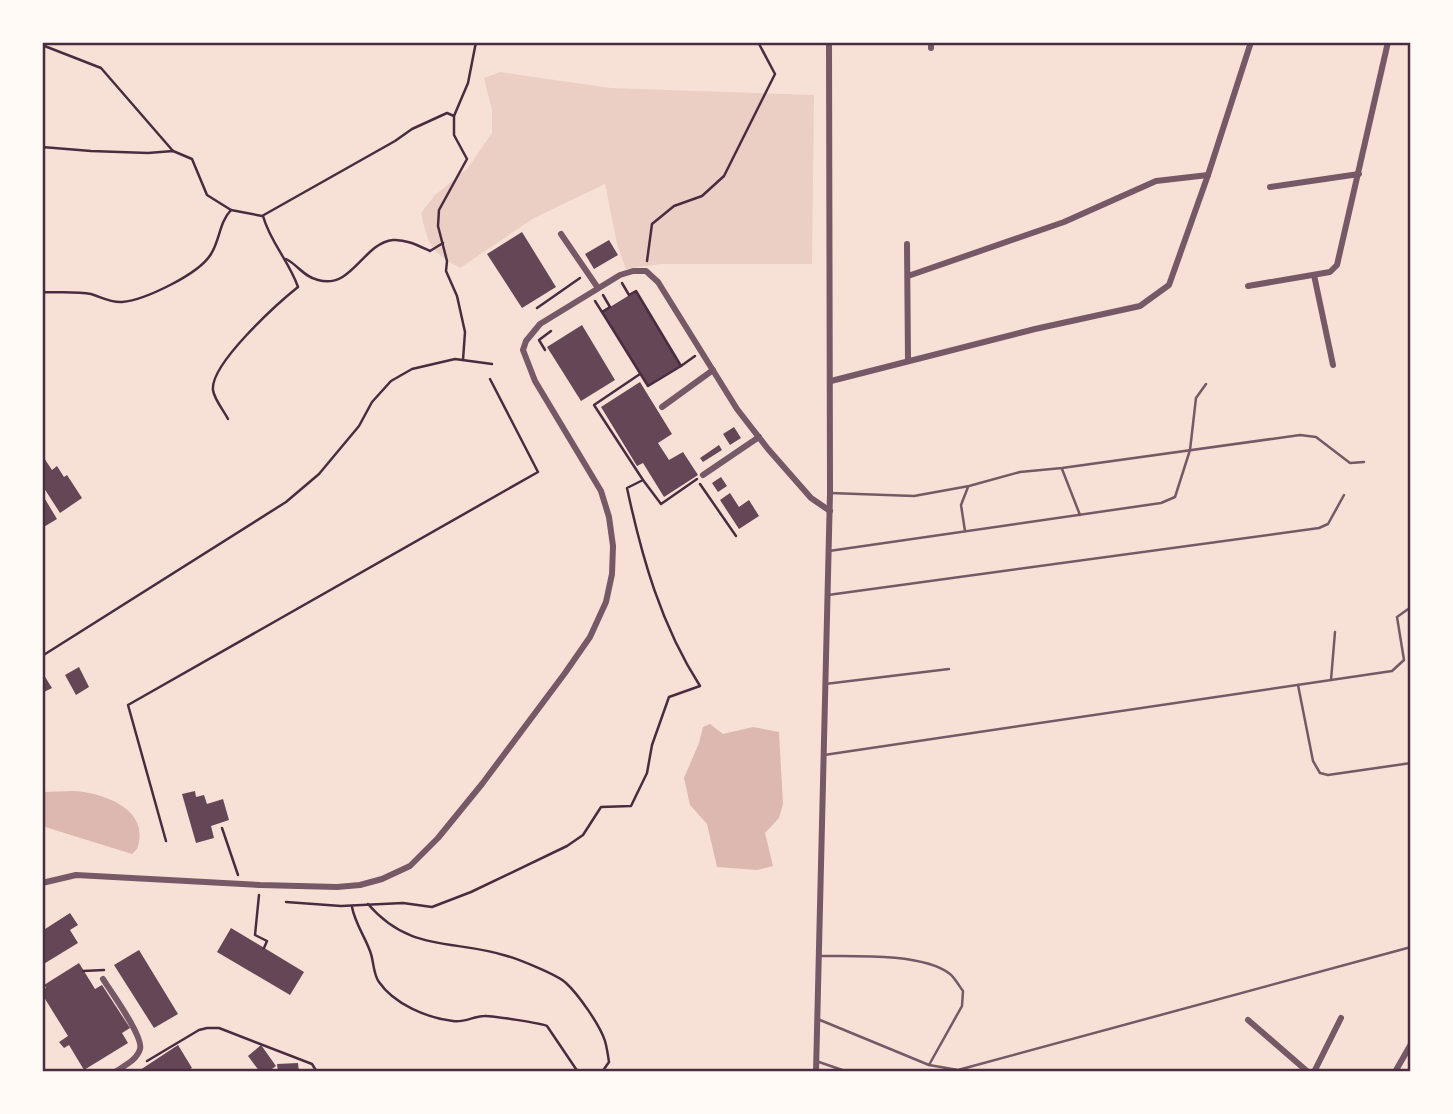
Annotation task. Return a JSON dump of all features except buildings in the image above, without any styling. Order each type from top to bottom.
[{"type":"street","points":[[816,1072],[830,510],[830,42]]},
{"type":"street","points":[[831,381],[1035,329],[1140,306],[1169,285],[1208,176],[1251,42]]},
{"type":"street","points":[[1248,286],[1330,272],[1337,265],[1388,42]]},
{"type":"street","points":[[1270,187],[1359,174]]},
{"type":"street","points":[[908,276],[1064,222],[1156,181],[1208,176]]},
{"type":"street","points":[[561,234],[598,288]]},
{"type":"street","points":[[907,244],[908,360]]},
{"type":"street","points":[[42,883],[76,875],[260,885],[360,885],[382,879],[410,866],[438,838],[565,673],[590,637],[606,602],[612,574],[613,546],[609,517],[601,491],[535,381],[523,350],[526,341],[540,324],[620,275],[646,271],[658,282],[737,409],[811,498],[830,510]]},
{"type":"street","points":[[1314,275],[1334,365]]},
{"type":"street","points":[[662,407],[713,370]]},
{"type":"street","points":[[700,477],[759,437]]},
{"type":"street","points":[[103,979],[141,1041],[135,1059],[115,1072]]},
{"type":"street","points":[[1314,1072],[1341,1018]]},
{"type":"street","points":[[1248,1020],[1308,1072]]},
{"type":"street","points":[[1395,1072],[1411,1044]]},
{"type":"lane","points":[[829,551],[1161,503],[1175,497],[1190,450],[1196,398],[1206,384]]},
{"type":"lane","points":[[830,493],[914,496],[969,486],[1020,472],[1300,435],[1316,438],[1350,463],[1364,462]]},
{"type":"lane","points":[[1062,468],[1080,515]]},
{"type":"lane","points":[[965,531],[961,505],[969,486]]},
{"type":"lane","points":[[828,595],[1319,528],[1328,524],[1345,495]]},
{"type":"lane","points":[[824,755],[1392,671],[1404,660],[1398,617],[1411,607]]},
{"type":"lane","points":[[1331,680],[1335,632]]},
{"type":"lane","points":[[825,684],[948,669]]},
{"type":"lane","points":[[1298,685],[1313,761],[1320,773],[1328,775],[1411,763]]},
{"type":"lane","points":[[817,1019],[929,1065],[958,1070],[1411,947]]},
{"type":"lane","points":[[819,956],[876,956],[934,965],[951,974],[963,991],[962,1006],[929,1065]]},
{"type":"lane","points":[[816,1061],[848,1072]]},
{"type":"path","points":[[463,360],[465,332],[457,296],[446,271],[447,261],[438,226],[439,210],[467,159],[454,135],[454,116],[468,83],[476,42]]},
{"type":"path","points":[[646,271],[652,224],[674,206],[702,196],[724,176],[775,74],[758,42]]},
{"type":"path","points":[[42,45],[101,68],[173,151],[192,159],[207,195],[231,210],[262,215],[412,129],[447,113],[454,116]]},
{"type":"path","points":[[42,147],[91,152],[173,151]]},
{"type":"path","points":[[42,292],[90,294],[122,302],[176,284],[212,254],[223,219],[231,210]]},
{"type":"path","points":[[228,419],[213,392],[214,379],[256,326],[298,286],[292,267],[273,240],[262,215]]},
{"type":"path","points":[[286,259],[294,263],[300,271],[319,281],[332,281],[353,271],[366,254],[378,245],[393,240],[410,242],[430,251],[443,243]]},
{"type":"path","points":[[537,308],[588,273]]},
{"type":"path","points":[[622,283],[629,295],[636,291],[681,366]]},
{"type":"path","points":[[602,312],[610,307],[603,295]]},
{"type":"path","points":[[595,301],[648,386],[696,356]]},
{"type":"path","points":[[545,351],[539,340],[551,331]]},
{"type":"path","points":[[42,656],[286,502],[319,474],[391,381],[412,369],[455,359],[492,364]]},
{"type":"path","points":[[640,374],[594,405],[661,504],[700,477],[736,536]]},
{"type":"path","points":[[166,841],[128,705],[538,472],[490,379]]},
{"type":"path","points":[[286,902],[352,905],[403,903],[432,907],[471,892],[567,846],[583,835],[601,807],[631,806],[647,773],[652,745],[669,697],[700,686],[683,659],[659,605],[644,562],[627,488],[643,480]]},
{"type":"path","points":[[222,828],[238,875]]},
{"type":"path","points":[[259,895],[255,935],[267,941],[264,948]]},
{"type":"path","points":[[368,904],[381,919],[397,929],[434,944],[506,956],[565,981],[605,1039],[609,1062],[602,1072]]},
{"type":"path","points":[[352,905],[354,920],[371,954],[377,980],[394,999],[424,1014],[454,1022],[483,1015],[522,1023],[541,1023],[547,1026],[578,1072]]},
{"type":"path","points":[[83,971],[101,968],[109,973]]},
{"type":"path","points":[[147,1061],[199,1030],[219,1028],[312,1064],[317,1072]]},
{"type":"shaded area","points":[[500,72],[611,88],[814,95],[812,264],[660,264],[626,269],[617,244],[605,184],[534,218],[460,268],[450,262],[432,246],[421,213],[435,195],[467,169],[492,133],[492,110],[484,78]]},
{"type":"shaded area","points":[[710,724],[723,734],[753,727],[779,732],[783,804],[779,818],[765,833],[773,866],[757,870],[717,867],[707,824],[690,805],[684,778],[703,727]]},
{"type":"shaded area","points":[[74,791],[99,795],[122,806],[131,814],[140,835],[137,849],[132,854],[42,826],[42,792]]}]
